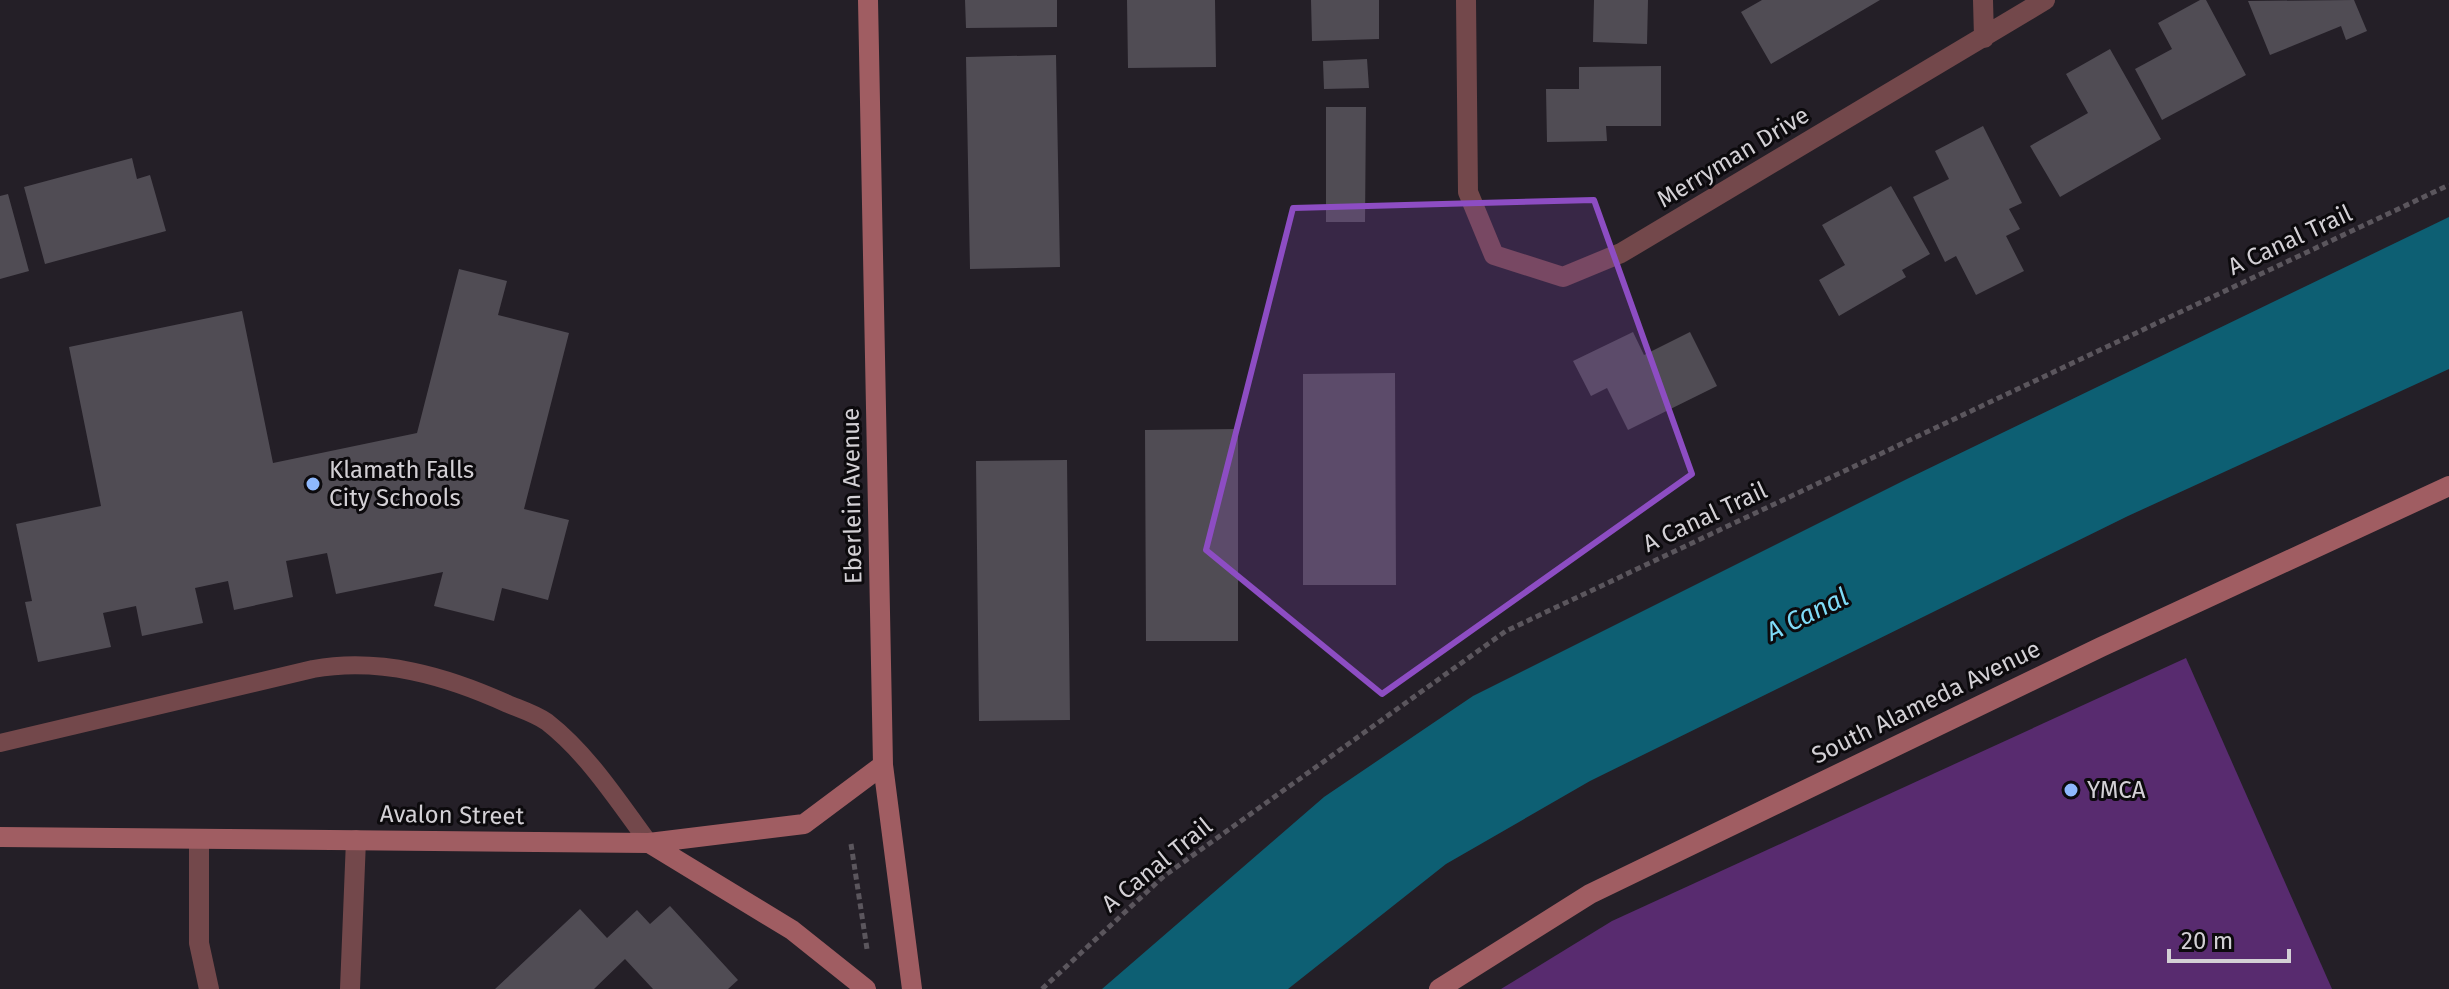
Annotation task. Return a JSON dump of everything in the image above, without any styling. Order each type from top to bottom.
[{"type":"street","name":"Eberlein Avenue","points":[[868,0],[883,765],[912,989]]},
{"type":"street","name":"Merryman Drive","points":[[1466,0],[1468,192],[1494,255],[1563,277],[1621,253],[2045,0]]},
{"type":"street","points":[[1983,0],[1984,38]]},
{"type":"street","name":"South Alameda Avenue","points":[[1439,989],[1590,894],[2101,647],[2449,486]]},
{"type":"street","name":"Avalon Street","points":[[0,837],[649,843],[804,824],[883,765]]},
{"type":"street","points":[[199,839],[199,943],[209,989]]},
{"type":"street","points":[[350,989],[356,840]]},
{"type":"street","points":[[649,843],[792,930],[866,989]]},
{"type":"lane","points":[[0,743],[313,669],[347,663],[387,666],[463,684],[545,721],[602,778],[649,843]]},
{"type":"path","name":"A Canal Trail","points":[[1042,989],[1164,876],[1506,631],[2449,185]]},
{"type":"path","points":[[851,844],[867,949]]},
{"type":"highlighted area","points":[[1594,200],[1692,474],[1382,694],[1206,550],[1293,208]]},
{"type":"shaded area","name":"YMCA","points":[[2186,658],[2332,989],[1501,989],[1612,921]]},
{"type":"water","name":"A Canal","points":[[2449,217],[2449,369],[2128,516],[1590,781],[1446,864],[1288,989],[1102,989],[1324,797],[1473,696],[1909,478]]},
{"type":"building","points":[[965,0],[1057,0],[1057,27],[966,28]]},
{"type":"building","points":[[1127,0],[1215,0],[1216,67],[1128,68]]},
{"type":"building","points":[[1311,0],[1379,0],[1379,39],[1312,41]]},
{"type":"building","points":[[1594,0],[1648,0],[1647,44],[1593,42]]},
{"type":"building","points":[[1762,0],[1880,0],[1771,64],[1741,12]]},
{"type":"building","points":[[2200,0],[2206,0],[2246,75],[2162,120],[2135,69],[2172,49],[2158,23]]},
{"type":"building","points":[[2354,0],[2367,31],[2346,40],[2341,26],[2270,55],[2248,1]]},
{"type":"building","points":[[2110,49],[2161,139],[2060,197],[2030,146],[2088,113],[2066,74]]},
{"type":"building","points":[[1056,55],[1060,267],[970,269],[966,57]]},
{"type":"building","points":[[1367,59],[1369,88],[1324,89],[1323,61]]},
{"type":"building","points":[[1661,66],[1661,126],[1606,126],[1607,141],[1547,142],[1546,89],[1579,89],[1579,67]]},
{"type":"building","points":[[1326,107],[1366,107],[1365,222],[1326,222]]},
{"type":"building","points":[[1983,126],[2022,203],[2009,209],[2020,229],[2006,236],[2024,271],[1976,295],[1956,256],[1945,262],[1913,197],[1949,179],[1935,151]]},
{"type":"building","points":[[132,158],[137,179],[150,175],[166,231],[45,264],[24,187]]},
{"type":"building","points":[[1891,186],[1930,254],[1902,270],[1906,277],[1839,316],[1819,280],[1845,265],[1822,225]]},
{"type":"building","points":[[8,194],[29,271],[0,279],[0,196]]},
{"type":"building","name":"Klamath Falls City Schools","points":[[459,269],[507,281],[498,315],[569,333],[524,509],[569,520],[548,600],[502,588],[494,621],[434,606],[443,572],[336,594],[327,553],[286,561],[293,597],[234,610],[228,581],[195,588],[203,623],[142,636],[136,606],[103,613],[111,647],[38,662],[25,602],[32,601],[16,524],[101,506],[69,347],[242,311],[273,463],[417,433]]},
{"type":"building","points":[[1633,332],[1644,355],[1690,332],[1717,386],[1628,430],[1607,388],[1591,396],[1573,361]]},
{"type":"building","points":[[1395,373],[1396,585],[1303,585],[1303,374]]},
{"type":"building","points":[[1238,429],[1238,641],[1146,641],[1145,430]]},
{"type":"building","points":[[1067,460],[1070,720],[979,721],[976,461]]},
{"type":"building","points":[[670,906],[738,980],[728,989],[653,989],[625,959],[594,989],[495,989],[580,909],[607,938],[637,910],[650,924]]},
{"type":"place","name":"Klamath Falls City Schools","points":[[313,484]]},
{"type":"place","name":"YMCA","points":[[2071,790]]}]
